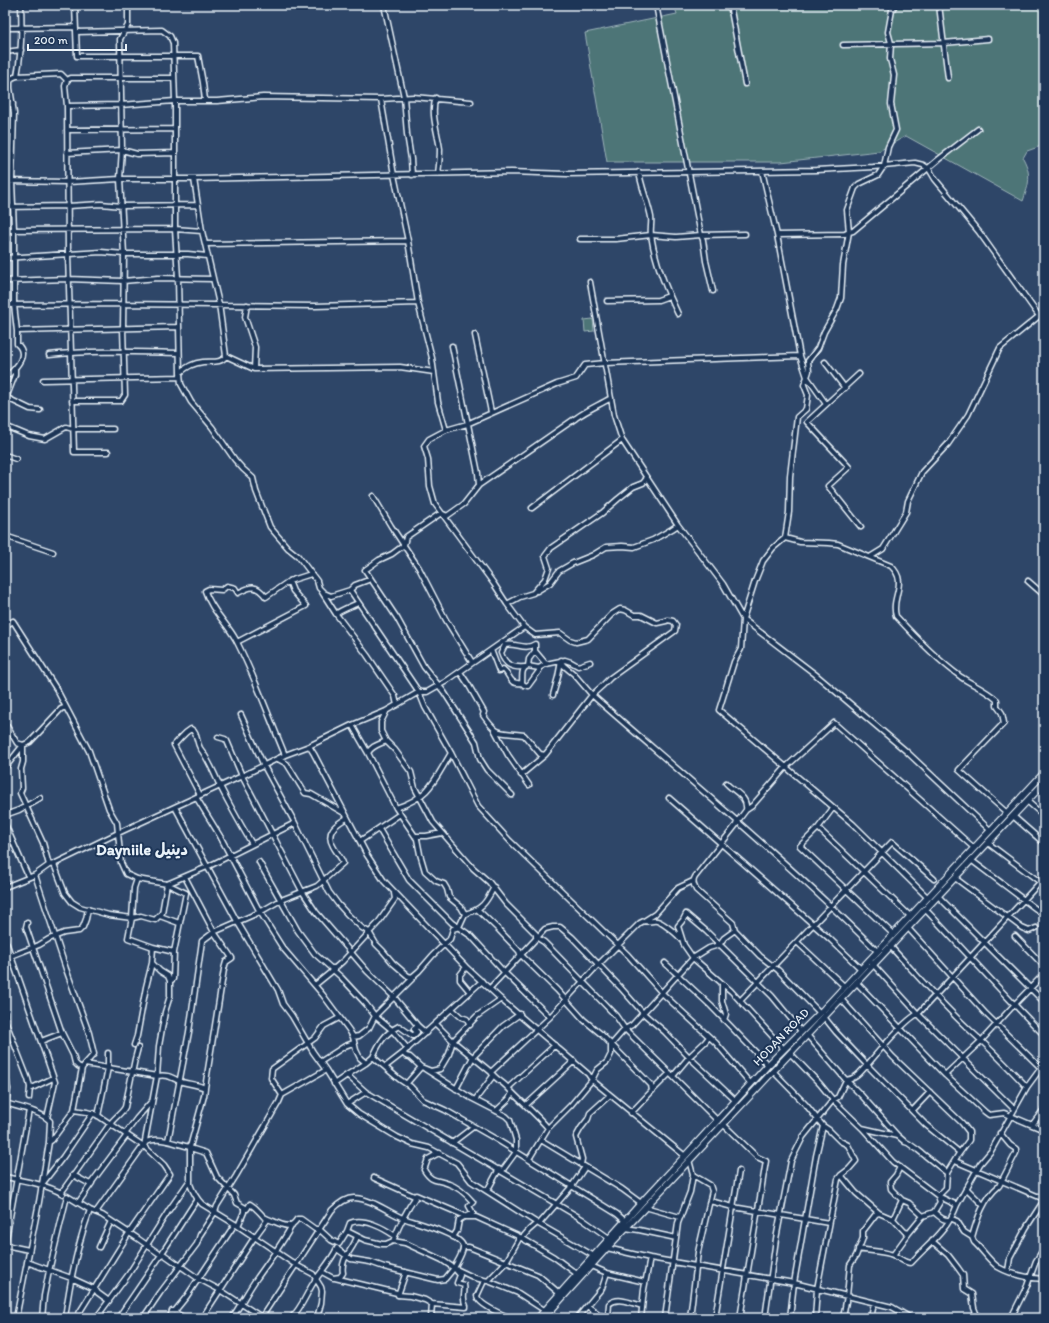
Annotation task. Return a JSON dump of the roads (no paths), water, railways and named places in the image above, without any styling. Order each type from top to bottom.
[{"type":"main road","name":"HODAN ROAD","points":[[544,1318],[645,1207],[768,1065],[801,1031],[841,999],[988,843],[1044,773]]},
{"type":"main road","name":"HODAN ROAD","points":[[538,1318],[641,1203],[723,1124],[807,1035],[844,986],[974,848],[991,831],[1028,800],[1044,783]]},
{"type":"street","points":[[17,76],[20,61],[22,27],[20,5]]},
{"type":"street","points":[[75,5],[77,56],[198,56],[205,100]]},
{"type":"street","points":[[72,401],[121,401],[124,399],[125,395],[123,328],[124,254],[120,179],[122,150],[120,39],[128,25],[128,5]]},
{"type":"street","points":[[384,5],[404,97],[412,175]]},
{"type":"street","points":[[656,5],[687,171],[692,187],[707,267],[714,291]]},
{"type":"street","points":[[730,5],[745,84]]},
{"type":"street","points":[[895,5],[892,10],[888,32],[891,43],[890,59],[894,75],[891,104],[896,130],[888,147],[884,166],[878,175],[859,184],[855,188],[847,210],[849,232],[843,265],[841,298],[837,309],[824,332],[818,348],[808,361],[809,371],[804,385],[808,395],[806,409],[797,417],[790,476],[789,512],[785,538],[773,548],[763,561],[755,581],[743,619],[741,649],[734,662],[719,710],[832,808],[853,824],[927,898]]},
{"type":"street","points":[[939,5],[948,78]]},
{"type":"street","points":[[5,28],[76,27]]},
{"type":"street","points":[[76,32],[162,30],[170,36],[173,43],[175,101],[175,229],[181,384],[191,402],[212,427],[234,460],[253,478],[256,491],[270,526],[288,548],[298,556],[316,581],[336,614],[367,655],[394,696],[397,706]]},
{"type":"street","points":[[843,45],[944,43],[988,39]]},
{"type":"street","points":[[5,52],[21,50]]},
{"type":"street","points":[[5,374],[8,374],[15,369],[22,356],[22,352],[17,344],[14,305],[14,230],[12,181],[13,104],[10,82],[12,78],[17,76],[61,74],[67,80]]},
{"type":"street","points":[[67,80],[76,78],[174,78]]},
{"type":"street","points":[[67,80],[65,86],[67,106],[68,279],[74,452],[108,452]]},
{"type":"street","points":[[67,106],[120,105],[175,101],[217,101],[263,97],[381,99],[404,97],[436,98],[471,102]]},
{"type":"street","points":[[436,98],[434,103],[434,111],[440,150],[438,174]]},
{"type":"street","points":[[381,99],[394,175],[408,241],[418,303],[434,372],[438,402],[446,430]]},
{"type":"street","points":[[5,104],[13,104]]},
{"type":"street","points":[[67,130],[175,129]]},
{"type":"street","points":[[776,236],[845,234],[853,231],[945,154],[978,129]]},
{"type":"street","points":[[5,132],[13,132]]},
{"type":"street","points":[[67,153],[122,150],[137,154],[175,153]]},
{"type":"street","points":[[5,181],[68,182],[120,179],[194,179],[518,172],[567,174],[816,170],[915,163],[923,165],[928,169],[979,232],[1039,316]]},
{"type":"street","points":[[762,171],[800,356],[807,377],[826,404]]},
{"type":"street","points":[[639,172],[651,219],[651,235],[658,266],[669,296],[678,314]]},
{"type":"street","points":[[194,179],[202,231],[219,304],[226,356]]},
{"type":"street","points":[[5,207],[101,204],[122,206],[197,205]]},
{"type":"street","points":[[5,230],[68,231],[175,229],[202,231]]},
{"type":"street","points":[[580,240],[651,235],[676,237],[745,234]]},
{"type":"street","points":[[205,244],[408,241]]},
{"type":"street","points":[[5,258],[101,252],[208,256]]},
{"type":"street","points":[[5,281],[68,279],[123,281],[158,278],[213,279]]},
{"type":"street","points":[[590,282],[614,415],[622,440],[678,525],[723,584],[743,619],[815,674],[906,751],[991,831]]},
{"type":"street","points":[[607,301],[658,300],[669,296]]},
{"type":"street","points":[[5,305],[247,304],[315,306],[418,303]]},
{"type":"street","points":[[247,304],[244,317],[255,347],[254,368]]},
{"type":"street","points":[[870,557],[882,549],[906,512],[908,501],[922,472],[948,444],[968,415],[1000,348],[1044,312]]},
{"type":"street","points":[[17,331],[178,327]]},
{"type":"street","points":[[475,335],[491,412]]},
{"type":"street","points":[[452,346],[478,473],[479,486]]},
{"type":"street","points":[[49,355],[71,352],[179,353]]},
{"type":"street","points":[[226,356],[254,368],[400,367],[434,372]]},
{"type":"street","points":[[180,375],[186,367],[202,362],[218,361],[224,359],[226,356]]},
{"type":"street","points":[[520,775],[545,754],[592,696],[610,678],[675,631],[676,625],[673,621],[668,620],[657,623],[640,615],[634,615],[620,609],[612,614],[588,639],[576,642],[560,633],[536,635],[524,627],[435,504],[430,486],[428,459],[424,446],[429,438],[446,430],[467,424],[491,412],[557,384],[576,378],[585,365],[605,362],[800,356]]},
{"type":"street","points":[[825,362],[845,388]]},
{"type":"street","points":[[15,369],[15,375],[6,399],[23,404],[30,409],[40,410]]},
{"type":"street","points":[[859,374],[807,422],[849,467],[828,486],[861,527]]},
{"type":"street","points":[[43,380],[180,375]]},
{"type":"street","points":[[441,513],[447,516],[464,504],[479,486],[585,411],[611,398]]},
{"type":"street","points":[[5,426],[29,436],[45,439],[66,427],[73,429],[113,429]]},
{"type":"street","points":[[532,508],[622,440]]},
{"type":"street","points":[[5,455],[16,459]]},
{"type":"street","points":[[533,593],[548,573],[549,568],[545,556],[551,548],[602,513],[633,487],[643,483],[647,478]]},
{"type":"street","points":[[373,496],[419,568],[446,620],[472,662]]},
{"type":"street","points":[[441,513],[406,537],[404,545],[365,570],[397,618],[424,667],[444,692],[476,742],[480,759],[487,770],[512,795]]},
{"type":"street","points":[[507,604],[520,597],[533,593],[550,583],[560,571],[606,547],[634,547],[653,540],[678,525]]},
{"type":"street","points":[[5,536],[53,552]]},
{"type":"street","points":[[785,538],[800,542],[838,544],[891,566],[896,571],[899,580],[898,592],[894,602],[896,616],[929,651],[962,678],[997,700],[997,706],[1002,713],[1004,723],[959,770],[1044,843]]},
{"type":"street","points":[[285,755],[269,714],[237,642],[208,600],[205,591],[209,589],[222,590],[226,586],[235,588],[238,593],[249,587],[254,587],[262,591],[266,597],[288,581],[311,574]]},
{"type":"street","points":[[319,588],[324,593],[331,596],[350,590],[354,585],[371,579]]},
{"type":"street","points":[[237,642],[306,606],[293,591],[288,581]]},
{"type":"street","points":[[1028,582],[1044,596]]},
{"type":"street","points":[[350,590],[419,692],[424,707],[451,753],[478,806],[510,841],[618,945],[662,993],[716,1042],[751,1084]]},
{"type":"street","points":[[336,614],[339,611],[347,609],[358,603]]},
{"type":"street","points":[[5,626],[13,621],[57,690],[89,752],[109,809],[117,823],[121,863],[126,874],[136,879],[167,884],[186,893],[174,952],[173,979],[170,981]]},
{"type":"street","points":[[5,887],[28,876],[34,875],[52,864],[285,755],[309,746],[352,725],[397,706],[419,692],[427,692],[460,672],[472,662],[503,643],[524,627]]},
{"type":"street","points":[[522,683],[523,671],[535,651],[535,644],[533,641],[536,635]]},
{"type":"street","points":[[503,643],[519,647],[530,647],[535,644]]},
{"type":"street","points":[[503,643],[501,653],[502,659],[510,665],[539,668],[546,664],[561,660],[571,662],[578,666],[590,662]]},
{"type":"street","points":[[491,650],[499,671],[503,669],[510,680],[516,684],[522,683],[528,686],[539,671],[539,668]]},
{"type":"street","points":[[535,651],[546,664]]},
{"type":"street","points":[[561,660],[563,665],[574,674],[592,696],[747,829],[831,905],[877,951]]},
{"type":"street","points":[[553,695],[561,660]]},
{"type":"street","points":[[460,672],[484,712],[483,715],[494,729],[520,775],[529,785]]},
{"type":"street","points":[[5,768],[23,745],[30,742],[61,709],[66,707]]},
{"type":"street","points":[[386,711],[380,728],[386,741],[395,750],[411,772],[420,797],[430,817],[442,833],[476,872],[494,887],[506,904],[536,934],[536,937],[544,942],[616,1016],[625,1029],[718,1121]]},
{"type":"street","points":[[241,714],[264,766],[295,823],[329,892],[354,921],[369,932],[376,944],[393,963],[408,976],[412,977],[415,975]]},
{"type":"street","points":[[5,723],[17,743],[23,745]]},
{"type":"street","points":[[475,1100],[492,1074],[536,1029],[550,1017],[598,965],[644,921],[655,914],[678,888],[693,881],[746,810],[752,806],[786,767],[834,723],[974,848]]},
{"type":"street","points":[[352,725],[396,808],[417,839],[425,871],[436,881],[444,884],[449,897],[461,907],[465,914]]},
{"type":"street","points":[[252,844],[220,786],[205,754],[198,744],[194,731],[191,729],[182,734],[179,741],[174,745],[198,796],[260,912],[282,947],[315,985],[353,1037],[353,1043],[360,1058],[366,1063]]},
{"type":"street","points":[[494,729],[505,734],[524,735],[540,754],[545,754]]},
{"type":"street","points":[[218,737],[227,741],[242,776],[302,891],[316,912],[377,981],[394,997],[418,1026],[426,1033]]},
{"type":"street","points":[[368,753],[369,750],[386,741]]},
{"type":"street","points":[[23,745],[24,762],[21,769],[22,788],[20,793],[65,893],[72,902],[88,909],[109,915],[132,918],[141,916],[155,920],[160,916],[167,884]]},
{"type":"street","points":[[309,746],[374,868],[394,892],[444,945],[501,999],[574,1061],[588,1074],[592,1080],[687,1158],[693,1175],[690,1192],[678,1223],[666,1318]]},
{"type":"street","points":[[396,808],[411,803],[431,787],[451,753]]},
{"type":"street","points":[[278,759],[287,764],[305,793],[311,794],[345,814]]},
{"type":"street","points":[[726,783],[743,797],[746,802],[746,810]]},
{"type":"street","points":[[5,816],[40,798]]},
{"type":"street","points":[[669,798],[722,843],[861,968]]},
{"type":"street","points":[[1028,800],[1044,816]]},
{"type":"street","points":[[175,807],[207,867],[278,990],[283,1004],[347,1104],[359,1114],[397,1137],[412,1144],[429,1148],[457,1163],[471,1181],[538,1224],[594,1256]]},
{"type":"street","points":[[832,808],[818,828],[800,846],[893,934]]},
{"type":"street","points":[[360,841],[400,814]]},
{"type":"street","points":[[168,1141],[189,1032],[202,941],[214,932],[260,912],[281,900],[317,886],[343,863],[332,844],[331,834],[334,827],[347,818]]},
{"type":"street","points":[[167,884],[207,867],[295,823]]},
{"type":"street","points":[[5,824],[28,876]]},
{"type":"street","points":[[818,828],[910,916]]},
{"type":"street","points":[[379,829],[406,876],[452,923],[471,936],[504,972],[550,1017]]},
{"type":"street","points":[[415,836],[426,836],[442,833]]},
{"type":"street","points":[[740,1001],[892,842],[934,880]]},
{"type":"street","points":[[988,843],[1044,885]]},
{"type":"street","points":[[971,860],[1044,915]]},
{"type":"street","points":[[259,862],[298,931],[315,954],[332,968],[366,1004],[375,1016],[392,1030],[408,1049]]},
{"type":"street","points":[[34,875],[92,1044],[94,1054],[84,1066],[74,1110],[49,1142]]},
{"type":"street","points":[[185,877],[214,932],[232,958],[226,962],[224,969],[204,1088],[204,1096],[190,1147],[191,1188],[197,1199],[207,1208],[237,1225],[254,1238],[313,1274],[322,1291],[321,1303],[316,1318]]},
{"type":"street","points":[[954,878],[1028,931],[1036,928]]},
{"type":"street","points":[[846,1080],[853,1079],[863,1070],[900,1028],[914,1015],[918,1014],[1044,878]]},
{"type":"street","points":[[136,879],[132,918],[128,938],[153,947],[174,952]]},
{"type":"street","points":[[693,881],[693,885],[696,890],[733,923],[735,930],[760,956],[773,966],[822,1015],[867,1065],[926,1124],[959,1152]]},
{"type":"street","points":[[353,1037],[359,1036],[369,1028],[375,1016],[378,1015],[450,939],[453,929],[459,927],[465,914],[478,910],[488,899],[494,887]]},
{"type":"street","points":[[315,985],[331,972],[332,968],[335,968],[369,932],[395,899],[394,892]]},
{"type":"street","points":[[938,896],[1044,1002]]},
{"type":"street","points":[[11,956],[39,946],[49,939],[79,931],[85,923],[88,909]]},
{"type":"street","points":[[925,909],[1014,1005],[1044,1035]]},
{"type":"street","points":[[478,910],[499,930],[520,954],[584,1020],[601,1034],[651,1085],[652,1091]]},
{"type":"street","points":[[681,940],[678,926],[686,914],[706,931],[772,996],[801,1031]]},
{"type":"street","points":[[160,916],[179,923]]},
{"type":"street","points":[[644,921],[655,921],[662,923],[680,937],[693,958],[740,1001],[784,1050]]},
{"type":"street","points":[[27,923],[26,927],[62,1033],[73,1055],[75,1063],[78,1066],[108,1068],[157,1076],[163,1075],[204,1088]]},
{"type":"street","points":[[490,988],[520,954],[545,929],[553,926],[560,927],[572,937],[643,1013],[665,1032],[689,1057],[736,1101]]},
{"type":"street","points":[[858,1249],[893,1255],[906,1263],[911,1263],[932,1241],[940,1235],[952,1219],[957,1206],[976,1170],[989,1155],[1027,1087],[1042,1070],[908,928]]},
{"type":"street","points":[[529,1159],[548,1128],[571,1105],[592,1080],[598,1070],[606,1064],[610,1058],[611,1045],[625,1029],[632,1026],[678,977],[693,958],[709,948],[719,945],[724,938],[735,930]]},
{"type":"street","points":[[1015,936],[1044,966]]},
{"type":"street","points":[[5,939],[55,1085],[47,1118]]},
{"type":"street","points":[[797,942],[844,986]]},
{"type":"street","points":[[890,946],[1027,1087]]},
{"type":"street","points":[[134,1045],[152,963],[153,947]]},
{"type":"street","points":[[869,960],[918,1014],[1014,1109]]},
{"type":"street","points":[[144,1144],[151,1114],[157,1076],[159,1046],[165,1012],[170,996],[170,981],[168,976],[152,963]]},
{"type":"street","points":[[665,963],[768,1065]]},
{"type":"street","points":[[466,967],[460,975],[460,980],[470,992]]},
{"type":"street","points":[[945,1075],[982,1040],[1044,974]]},
{"type":"street","points":[[385,1067],[408,1049],[482,981]]},
{"type":"street","points":[[856,982],[945,1075],[989,1115],[1004,1113],[1044,1130]]},
{"type":"street","points":[[722,983],[722,1001],[726,1014],[724,1020]]},
{"type":"street","points":[[423,1068],[431,1071],[440,1069],[449,1054],[453,1041],[477,1016],[501,999]]},
{"type":"street","points":[[841,999],[883,1047],[969,1132],[969,1140],[959,1152],[947,1174],[946,1188],[938,1196]]},
{"type":"street","points":[[452,1009],[460,1017],[467,1019],[470,1025]]},
{"type":"street","points":[[456,1089],[473,1057],[503,1026],[520,1014]]},
{"type":"street","points":[[282,1095],[271,1078],[272,1069],[308,1044],[315,1038],[324,1026],[339,1018]]},
{"type":"street","points":[[5,1020],[28,1079],[30,1089],[29,1098]]},
{"type":"street","points":[[436,1024],[453,1041],[508,1088],[548,1128]]},
{"type":"street","points":[[334,1084],[374,1057],[384,1038],[392,1030],[399,1026],[413,1036],[417,1032],[414,1029],[418,1026]]},
{"type":"street","points":[[41,1041],[62,1033]]},
{"type":"street","points":[[807,1035],[898,1136],[947,1174]]},
{"type":"street","points":[[631,1112],[706,1042],[709,1037]]},
{"type":"street","points":[[320,1062],[345,1046],[353,1043]]},
{"type":"street","points":[[508,1088],[555,1045]]},
{"type":"street","points":[[61,1193],[116,1116],[123,1111],[138,1048]]},
{"type":"street","points":[[98,1116],[108,1068],[108,1053]]},
{"type":"street","points":[[403,1053],[456,1089],[508,1117],[510,1120],[516,1140],[516,1152],[500,1170],[486,1191]]},
{"type":"street","points":[[790,1053],[820,1084],[832,1100],[862,1128],[893,1162],[938,1196],[957,1206]]},
{"type":"street","points":[[374,1057],[399,1079],[407,1083],[423,1100],[445,1110],[529,1159],[617,1214],[625,1221]]},
{"type":"street","points":[[526,1105],[574,1061]]},
{"type":"street","points":[[407,1083],[423,1068]]},
{"type":"street","points":[[143,1318],[197,1244],[200,1235],[259,1138],[282,1095],[326,1070]]},
{"type":"street","points":[[5,1071],[8,1089],[5,1111]]},
{"type":"street","points":[[773,1071],[823,1126],[840,1141],[848,1145],[856,1161],[838,1179],[817,1289],[815,1318]]},
{"type":"street","points":[[347,1075],[366,1092],[452,1144],[500,1170],[582,1219],[609,1238]]},
{"type":"street","points":[[30,1089],[53,1078]]},
{"type":"street","points":[[765,1318],[770,1278],[791,1161],[802,1137],[832,1100],[838,1097],[846,1080]]},
{"type":"street","points":[[347,1104],[366,1092]]},
{"type":"street","points":[[913,1110],[930,1092]]},
{"type":"street","points":[[496,1111],[510,1099],[512,1093]]},
{"type":"street","points":[[510,1318],[485,1305],[477,1296],[486,1281],[506,1262],[521,1237],[538,1224],[572,1186],[583,1166],[576,1137],[588,1119],[590,1113],[610,1095]]},
{"type":"street","points":[[78,1202],[137,1118],[152,1102]]},
{"type":"street","points":[[6,1103],[29,1110],[47,1118],[50,1121],[49,1142],[42,1185],[16,1318]]},
{"type":"street","points":[[1032,1125],[1044,1109]]},
{"type":"street","points":[[29,1110],[18,1180],[5,1245],[29,1250]]},
{"type":"street","points":[[74,1110],[93,1113],[126,1135],[144,1144],[144,1146],[164,1165],[170,1174],[129,1233],[76,1318]]},
{"type":"street","points":[[42,1185],[93,1113]]},
{"type":"street","points":[[723,1124],[757,1157],[766,1161],[740,1318]]},
{"type":"street","points":[[790,1318],[794,1283],[805,1219],[823,1126]]},
{"type":"street","points":[[452,1144],[473,1127]]},
{"type":"street","points":[[862,1128],[898,1136]]},
{"type":"street","points":[[972,1237],[983,1205],[1002,1181],[1016,1153],[1016,1149],[1010,1145],[1000,1133]]},
{"type":"street","points":[[96,1212],[144,1144],[152,1139],[160,1139],[206,1153],[217,1177],[234,1195],[237,1203],[247,1208],[250,1204],[257,1208],[264,1217],[280,1225],[292,1225]]},
{"type":"street","points":[[541,1140],[622,1189],[641,1203]]},
{"type":"street","points":[[439,1153],[428,1159],[424,1170],[429,1178],[455,1186],[464,1192],[473,1202],[470,1206],[473,1212],[459,1220],[457,1231],[453,1236]]},
{"type":"street","points":[[955,1161],[1044,1200],[1026,1228],[1010,1258],[1008,1271]]},
{"type":"street","points":[[900,1167],[890,1182],[891,1189],[902,1200],[908,1203],[923,1216]]},
{"type":"street","points":[[715,1318],[739,1171]]},
{"type":"street","points":[[73,1175],[90,1184],[92,1182]]},
{"type":"street","points":[[690,1318],[696,1265],[712,1191],[710,1185],[693,1175]]},
{"type":"street","points":[[841,1175],[856,1193],[879,1213],[893,1219],[905,1232],[909,1233]]},
{"type":"street","points":[[5,1177],[52,1188],[78,1202],[111,1221],[199,1279],[252,1310],[262,1318],[332,1210],[337,1205],[350,1198],[361,1199],[403,1218],[453,1236],[463,1246],[469,1247],[538,1275],[559,1293]]},
{"type":"street","points":[[374,1178],[414,1196],[425,1198],[458,1214],[463,1214],[464,1217],[476,1217],[521,1237],[554,1257],[577,1274]]},
{"type":"street","points":[[96,1318],[128,1275],[146,1245],[191,1179]]},
{"type":"street","points":[[966,1188],[983,1205]]},
{"type":"street","points":[[42,1318],[44,1296],[49,1271],[67,1196]]},
{"type":"street","points":[[393,1241],[404,1212],[414,1196]]},
{"type":"street","points":[[893,1255],[923,1216],[934,1212],[940,1202],[938,1196]]},
{"type":"street","points":[[118,1318],[162,1254],[197,1199]]},
{"type":"street","points":[[893,1219],[902,1200]]},
{"type":"street","points":[[710,1201],[733,1207],[829,1223]]},
{"type":"street","points":[[170,1318],[172,1311],[174,1312],[199,1279],[237,1225],[244,1212],[244,1207]]},
{"type":"street","points":[[645,1207],[680,1217]]},
{"type":"street","points":[[65,1318],[71,1278],[79,1244],[90,1210]]},
{"type":"street","points":[[934,1212],[942,1219],[952,1219],[957,1221],[964,1232],[972,1237],[974,1242],[997,1266],[1030,1278],[1044,1279]]},
{"type":"street","points":[[843,1318],[850,1265],[863,1238],[863,1231],[876,1214],[879,1213]]},
{"type":"street","points":[[202,1318],[268,1219]]},
{"type":"street","points":[[232,1318],[297,1219],[301,1219],[315,1229],[320,1229],[331,1240],[339,1244]]},
{"type":"street","points":[[99,1247],[111,1221]]},
{"type":"street","points":[[291,1318],[307,1296],[316,1279],[333,1257],[350,1223],[356,1221],[380,1226],[395,1236]]},
{"type":"street","points":[[626,1228],[676,1238]]},
{"type":"street","points":[[347,1231],[365,1240],[386,1244],[393,1241],[405,1243],[439,1258],[454,1268],[518,1293],[544,1310]]},
{"type":"street","points":[[335,1278],[343,1273],[342,1266],[346,1257],[354,1246],[357,1236]]},
{"type":"street","points":[[932,1241],[948,1255],[963,1275],[964,1289],[972,1294],[974,1308],[978,1318]]},
{"type":"street","points":[[337,1249],[346,1257],[351,1259],[370,1262],[384,1267],[443,1280],[446,1279],[454,1268],[463,1246]]},
{"type":"street","points":[[607,1248],[650,1258],[794,1283],[892,1307],[911,1318]]},
{"type":"street","points":[[1011,1318],[1030,1278],[1036,1261],[1044,1248]]},
{"type":"street","points":[[641,1318],[645,1282],[650,1258]]},
{"type":"street","points":[[27,1262],[71,1278],[109,1300]]},
{"type":"street","points":[[591,1266],[607,1273],[645,1282]]},
{"type":"street","points":[[322,1272],[335,1278],[358,1285],[397,1293],[398,1295],[410,1296],[425,1300],[432,1304],[463,1308],[466,1307],[463,1299],[465,1289],[464,1285],[457,1282],[460,1275],[454,1268]]},
{"type":"street","points":[[398,1295],[406,1272]]},
{"type":"street","points":[[577,1318],[602,1288],[607,1273]]},
{"type":"street","points":[[608,1317],[609,1304],[613,1300],[642,1306]]},
{"type":"street","points":[[871,1318],[874,1302]]},
{"type":"street","points":[[431,1318],[432,1304]]},
{"type":"street","points":[[587,1306],[603,1317],[624,1318]]},
{"type":"street","points":[[174,1312],[185,1318]]},
{"type":"street","points":[[100,1313],[107,1318]]},
{"type":"district","name":"Dayniile دينيل","points":[[142,849]]}]
